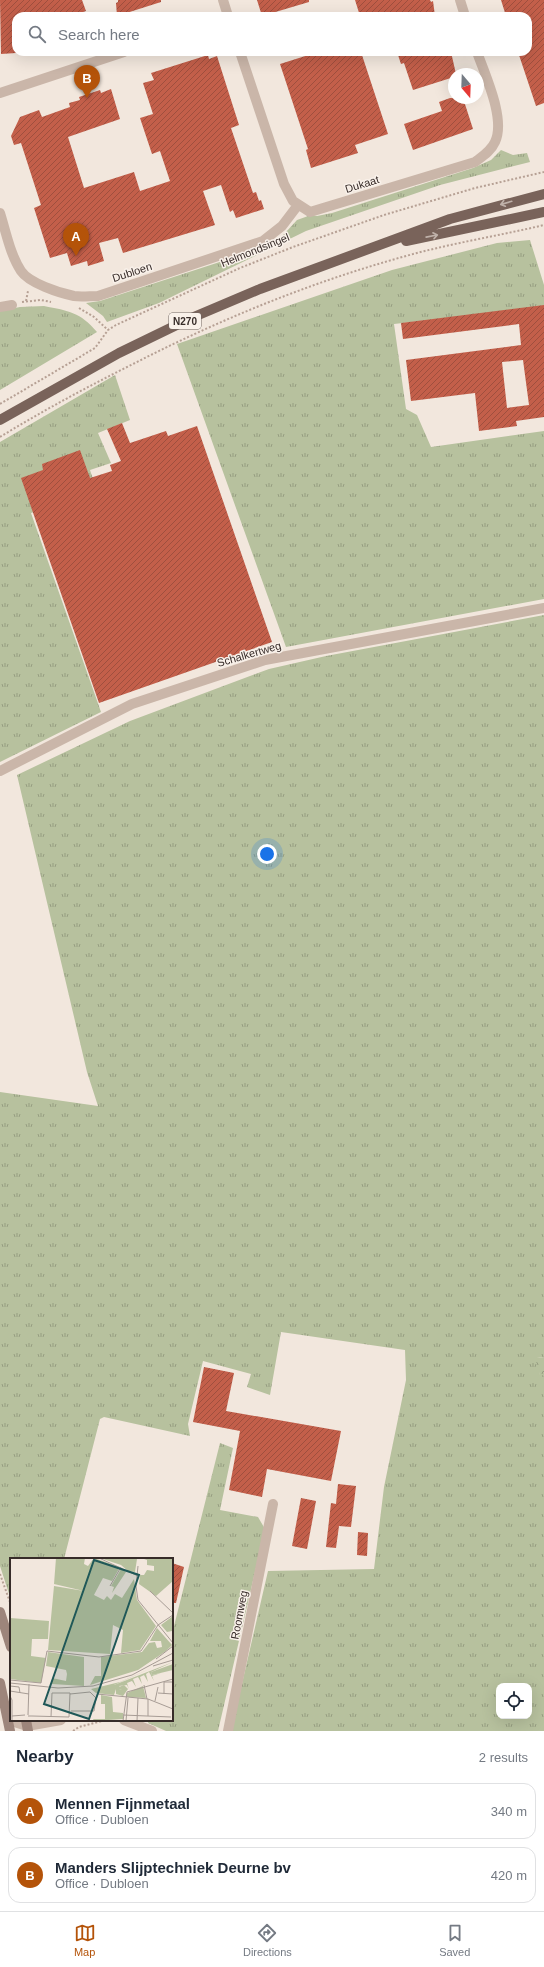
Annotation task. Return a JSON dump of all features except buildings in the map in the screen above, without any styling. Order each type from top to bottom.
[{"type":"main road","name":"N270","points":[[0,420],[81,373],[189,319],[260,288],[380,246],[450,219],[544,194]]},
{"type":"main road","name":"N270","points":[[380,246],[544,212]]},
{"type":"main road","points":[[0,1612],[10,1644]]},
{"type":"main road","points":[[0,1683],[9,1719],[10,1731]]},
{"type":"street","points":[[223,0],[227,12]]},
{"type":"street","points":[[460,0],[464,12]]},
{"type":"street","points":[[0,92],[112,56]]},
{"type":"street","points":[[241,56],[284,184],[293,201],[298,205]]},
{"type":"street","name":"Dukaat","points":[[298,205],[310,212],[475,162],[487,153],[496,142],[499,123],[496,109],[478,56]]},
{"type":"street","name":"Dubloen","points":[[0,213],[14,257],[22,272],[28,278],[35,283],[74,296],[98,296],[263,241],[282,226],[298,205]]},
{"type":"street","points":[[0,307],[12,305]]},
{"type":"street","name":"Schalkertweg","points":[[0,771],[132,704],[265,660],[544,608]]},
{"type":"street","name":"Roomweg","points":[[228,1731],[273,1504]]},
{"type":"street","points":[[14,1721],[27,1726],[55,1721]]},
{"type":"street","points":[[127,1721],[152,1731]]},
{"type":"path","name":"Helmondsingel","points":[[0,404],[95,348],[108,330],[240,268],[293,247],[384,215],[476,188],[544,172]]},
{"type":"path","points":[[0,437],[48,408],[183,339],[266,303],[341,276],[417,253],[544,225]]},
{"type":"path","points":[[12,305],[41,300],[52,302]]},
{"type":"path","points":[[72,306],[79,308],[94,317],[108,330]]},
{"type":"path","points":[[0,1574],[10,1602]]},
{"type":"path","points":[[73,1731],[79,1727],[102,1721]]},
{"type":"green space","points":[[501,150],[513,155],[527,153],[530,162],[440,185],[306,231],[159,303],[107,322],[103,316],[86,303],[100,301],[275,244],[297,220],[311,215],[317,216],[332,213],[473,168],[491,160]]},
{"type":"green space","points":[[530,240],[544,285],[544,307],[394,324],[406,409],[417,415],[431,447],[544,431],[544,599],[286,647],[177,344],[392,270],[497,243]]},
{"type":"green space","points":[[44,306],[74,313],[85,320],[97,332],[0,390],[0,311],[20,307]]},
{"type":"green space","points":[[115,375],[130,420],[98,433],[111,463],[90,470],[97,491],[31,513],[101,712],[0,762],[0,442]]},
{"type":"green space","points":[[544,615],[544,1357],[537,1358],[540,1375],[544,1375],[544,1731],[231,1731],[268,1571],[374,1569],[384,1487],[406,1380],[405,1350],[281,1332],[270,1395],[247,1387],[251,1374],[203,1361],[188,1424],[190,1436],[104,1417],[100,1419],[64,1558],[10,1558],[10,1597],[0,1566],[0,1092],[98,1106],[87,1072],[17,775],[130,721],[269,669],[326,656]]},
{"type":"green space","points":[[544,1357],[544,1375],[540,1376],[536,1361],[537,1358]]},
{"type":"green space","points":[[220,1443],[233,1448],[220,1510],[258,1517],[265,1529],[218,1731],[166,1731],[148,1723],[149,1721],[173,1721],[173,1630]]},
{"type":"place","name":"Manders Slijptechniek Deurne bv","points":[[87,98]]},
{"type":"place","name":"Mennen Fijnmetaal","points":[[76,256]]}]
